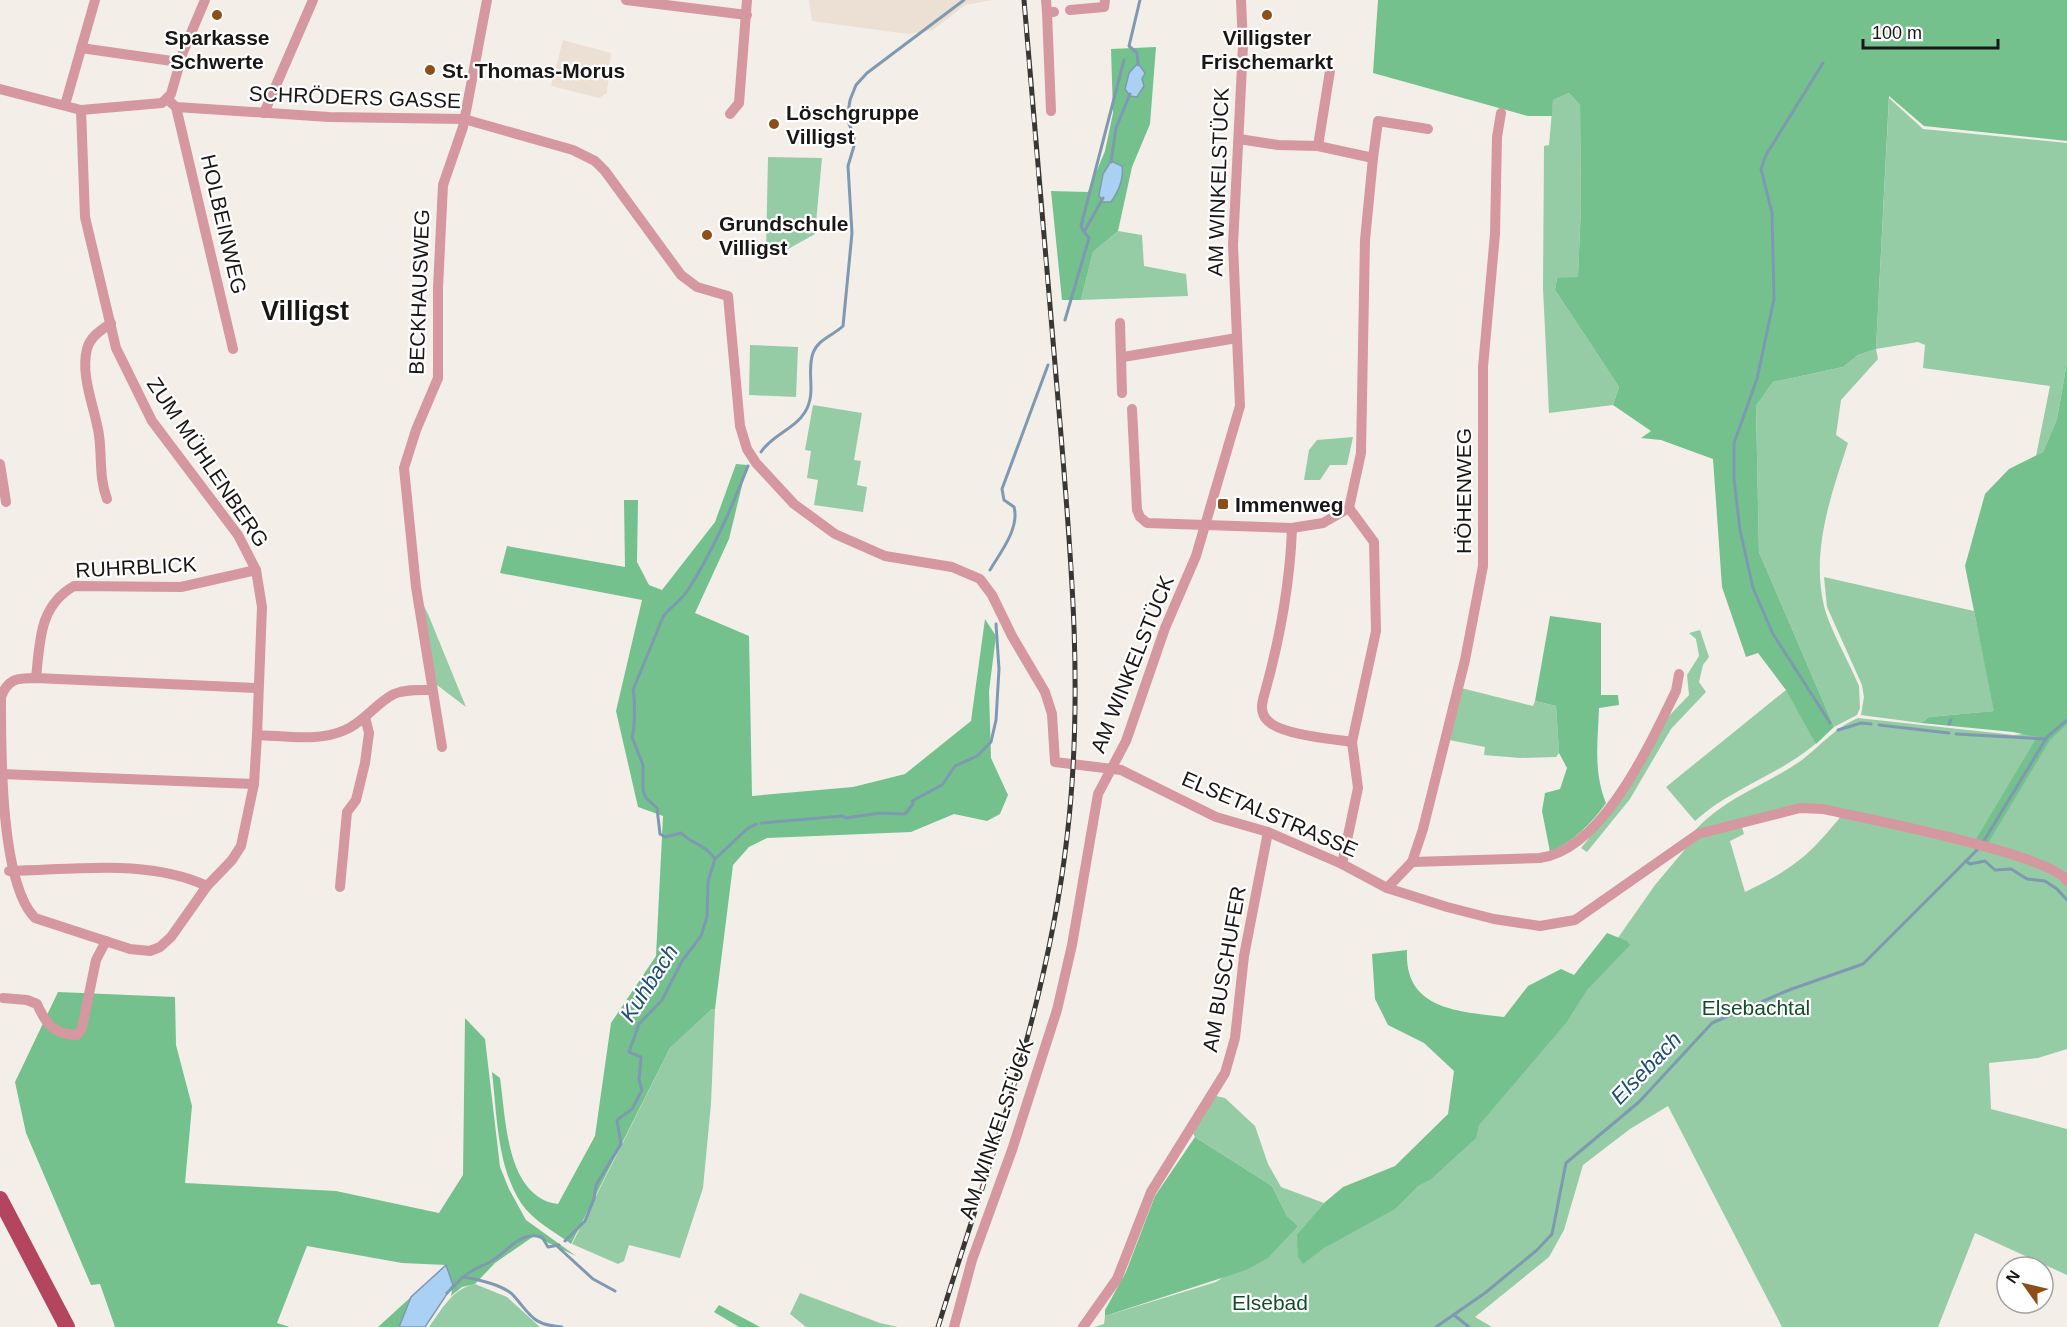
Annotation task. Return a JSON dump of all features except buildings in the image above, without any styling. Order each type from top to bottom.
[{"type":"main road","points":[[0,1199],[67,1327]]},
{"type":"street","points":[[65,105],[95,0]]},
{"type":"street","points":[[0,88],[81,110],[153,105],[167,99],[179,62],[205,0]]},
{"type":"street","points":[[264,113],[313,0]]},
{"type":"street","name":"BECKHAUSWEG","points":[[442,747],[416,587],[404,468],[416,430],[438,378],[440,210],[447,170],[464,119],[487,0]]},
{"type":"street","points":[[626,0],[747,15]]},
{"type":"street","points":[[730,114],[739,103],[747,0]]},
{"type":"street","points":[[1046,0],[1051,12],[1051,111]]},
{"type":"street","points":[[1070,10],[1104,7],[1105,0]]},
{"type":"street","name":"AM WINKELSTÜCK","points":[[954,1327],[972,1260],[1012,1150],[1057,1010],[1072,945],[1098,794],[1126,741],[1165,628],[1208,523],[1240,406],[1233,245],[1243,46],[1241,0]]},
{"type":"street","points":[[81,48],[179,62]]},
{"type":"street","points":[[1318,146],[1330,72]]},
{"type":"street","points":[[167,99],[176,107]]},
{"type":"street","name":"SCHRÖDERS GASSE","points":[[176,107],[264,113],[464,119],[573,150],[595,161],[605,171],[681,275],[697,287],[728,296]]},
{"type":"street","name":"HOLBEINWEG","points":[[176,107],[233,349]]},
{"type":"street","name":"ZUM MÜHLENBERG","points":[[81,110],[85,217],[116,348],[152,421],[238,535],[256,570],[262,607],[254,784],[241,846],[232,860],[207,886],[171,937],[159,947],[140,951],[106,941]]},
{"type":"street","name":"HÖHENWEG","points":[[1412,861],[1465,660],[1483,566],[1483,367],[1495,234],[1497,137],[1501,113]]},
{"type":"street","points":[[1132,409],[1140,517],[1147,523],[1208,523],[1292,528],[1323,523],[1349,508],[1361,453],[1365,240],[1378,121],[1428,129]]},
{"type":"street","points":[[1239,140],[1278,145],[1318,146],[1373,158]]},
{"type":"street","name":"ELSETALSTRASSE","points":[[728,296],[740,426],[747,449],[756,463],[794,504],[835,534],[885,556],[952,567],[980,579],[1046,692],[1052,714],[1057,762],[1111,767],[1137,776],[1216,817],[1268,832],[1342,864],[1387,888],[1494,919],[1540,926],[1575,920],[1698,834],[1800,808],[1823,809],[1981,846],[2045,866],[2064,876],[2067,881]]},
{"type":"street","points":[[107,499],[102,484],[99,436],[84,363],[87,346],[95,335],[111,323]]},
{"type":"street","points":[[1120,323],[1123,357],[1122,393]]},
{"type":"street","points":[[1123,357],[1237,338]]},
{"type":"street","points":[[0,464],[6,502]]},
{"type":"street","points":[[1342,864],[1358,788],[1353,742],[1376,631],[1377,583],[1374,542],[1349,508]]},
{"type":"street","points":[[1292,528],[1290,570],[1275,655],[1261,705],[1263,715],[1270,723],[1304,735],[1353,742]]},
{"type":"street","name":"RUHRBLICK","points":[[36,678],[40,634],[45,617],[63,592],[75,586],[181,587],[256,570]]},
{"type":"street","points":[[1387,888],[1412,861],[1540,858],[1553,856],[1572,847],[1622,790],[1677,691],[1679,674]]},
{"type":"street","points":[[3,998],[27,1000],[36,1004],[46,1023],[55,1031],[77,1035],[82,1028],[96,960],[106,941],[35,918],[20,903],[9,871],[1,828],[1,697],[5,686],[15,679],[36,678],[258,687]]},
{"type":"street","points":[[257,735],[305,737],[328,735],[346,730],[393,695],[407,690],[431,690]]},
{"type":"street","points":[[340,887],[347,813],[356,800],[365,763],[369,733],[365,717]]},
{"type":"street","points":[[1,774],[254,784]]},
{"type":"street","name":"AM BUSCHUFER","points":[[1083,1327],[1117,1279],[1132,1247],[1151,1192],[1225,1073],[1235,1038],[1244,956],[1268,832]]},
{"type":"street","points":[[9,871],[137,869],[188,878],[207,886]]},
{"type":"shaded area","points":[[809,0],[993,0],[965,5],[933,30],[908,34],[812,21]]},
{"type":"shaded area","points":[[563,40],[611,53],[607,93],[599,98],[551,86]]},
{"type":"green space","points":[[1378,0],[2067,0],[2067,141],[1924,126],[1889,96],[1876,349],[1858,355],[1843,367],[1773,382],[1756,406],[1759,552],[1834,727],[1816,744],[1786,690],[1758,653],[1746,657],[1722,587],[1713,459],[1661,440],[1641,438],[1651,431],[1613,405],[1619,387],[1555,290],[1557,278],[1578,277],[1581,205],[1580,105],[1569,93],[1553,100],[1552,116],[1528,116],[1373,73]]},
{"type":"green space","points":[[1156,47],[1150,124],[1132,167],[1118,231],[1093,252],[1081,300],[1062,300],[1051,191],[1088,192],[1105,151],[1113,113],[1111,49]]},
{"type":"green space","points":[[1569,93],[1580,105],[1581,205],[1578,278],[1557,278],[1555,290],[1619,387],[1613,405],[1549,413],[1543,288],[1544,146],[1549,145],[1553,100]]},
{"type":"green space","points":[[1889,98],[1923,129],[2067,143],[2067,362],[2057,419],[2043,452],[2036,456],[2050,386],[1923,368],[1925,345],[1918,342],[1876,349]]},
{"type":"green space","points":[[768,157],[822,158],[815,234],[781,253],[766,252]]},
{"type":"green space","points":[[1118,231],[1142,235],[1144,266],[1186,274],[1188,296],[1081,300],[1093,252]]},
{"type":"green space","points":[[750,345],[798,347],[796,397],[749,395]]},
{"type":"green space","points":[[1876,349],[1878,359],[1841,400],[1836,435],[1848,443],[1835,483],[1821,544],[1821,585],[1824,606],[1859,686],[1860,708],[1857,715],[1834,727],[1759,552],[1756,406],[1773,382],[1843,367],[1858,355]]},
{"type":"green space","points":[[2067,362],[2067,724],[2050,740],[1987,845],[1975,841],[2037,737],[2013,732],[1921,723],[1929,717],[1994,711],[1965,566],[1985,494],[2009,469],[2043,452],[2057,419]]},
{"type":"green space","points":[[813,405],[862,413],[854,460],[861,461],[857,485],[867,487],[863,512],[814,505],[818,480],[807,478],[811,451],[805,450]]},
{"type":"green space","points":[[1353,437],[1347,465],[1330,465],[1320,480],[1304,480],[1309,450],[1317,440]]},
{"type":"green space","points":[[736,464],[747,465],[729,539],[695,613],[749,636],[752,796],[853,787],[905,774],[971,721],[985,619],[996,636],[989,691],[991,758],[1008,795],[1000,814],[987,821],[954,814],[911,832],[767,838],[749,847],[733,865],[715,1009],[712,1009],[670,1048],[571,1244],[532,1215],[521,1203],[513,1189],[499,1140],[492,1072],[500,1078],[507,1134],[518,1172],[528,1187],[541,1198],[558,1204],[595,1136],[611,1023],[656,956],[663,816],[638,807],[616,711],[642,600],[500,573],[507,546],[625,567],[624,500],[638,500],[637,562],[649,585],[662,590],[715,522]]},
{"type":"green space","points":[[1824,577],[1974,611],[1995,711],[1929,717],[1921,723],[1861,715],[1864,697],[1862,685],[1827,607]]},
{"type":"green space","points":[[421,600],[428,614],[466,707],[433,682]]},
{"type":"green space","points":[[1550,616],[1601,623],[1601,695],[1618,695],[1619,705],[1599,708],[1598,768],[1606,803],[1581,831],[1567,843],[1550,852],[1542,811],[1545,793],[1560,789],[1567,768],[1559,753],[1556,706],[1535,701]]},
{"type":"green space","points":[[1700,630],[1709,657],[1703,665],[1699,682],[1706,692],[1671,729],[1630,799],[1587,852],[1581,848],[1625,794],[1669,716],[1689,695],[1687,675],[1699,656],[1696,639],[1689,633]]},
{"type":"green space","points":[[1461,688],[1533,706],[1535,701],[1556,706],[1559,753],[1556,757],[1520,758],[1484,755],[1485,747],[1449,740]]},
{"type":"green space","points":[[1786,690],[1822,738],[1792,761],[1725,799],[1695,821],[1666,787]]},
{"type":"green space","points":[[2067,704],[2067,1049],[2038,1058],[1989,1063],[1991,1109],[2067,1129],[2067,1275],[2055,1270],[2055,1255],[2023,1255],[1975,1233],[1938,1327],[1782,1327],[1668,1106],[1630,1129],[1583,1165],[1564,1230],[1549,1257],[1475,1317],[1492,1327],[1094,1327],[1104,1324],[1105,1316],[1216,1282],[1298,1226],[1287,1216],[1272,1186],[1195,1137],[1193,1133],[1216,1096],[1225,1098],[1255,1126],[1268,1164],[1281,1187],[1324,1203],[1297,1234],[1433,1167],[1613,945],[1655,885],[1692,841],[1741,824],[1744,834],[1730,841],[1745,892],[1776,876],[1799,860],[1820,841],[1842,815],[1823,807],[1693,833],[1704,821],[1730,802],[1786,771],[1834,732],[1858,718],[2014,735],[2023,734]]},
{"type":"green space","points":[[1607,933],[1627,941],[1630,945],[1587,990],[1566,1023],[1479,1125],[1476,1138],[1431,1179],[1418,1186],[1395,1209],[1324,1248],[1303,1264],[1298,1257],[1297,1234],[1324,1203],[1343,1187],[1395,1166],[1448,1114],[1454,1071],[1424,1043],[1388,1025],[1375,999],[1372,954],[1407,950],[1408,970],[1414,985],[1424,996],[1452,1009],[1504,1017],[1528,986],[1561,969],[1574,975]]},
{"type":"green space","points":[[58,992],[175,997],[176,1045],[192,1106],[185,1183],[336,1191],[439,1213],[463,1175],[465,1018],[485,1039],[500,1167],[509,1189],[526,1220],[576,1256],[534,1236],[495,1263],[475,1284],[462,1287],[451,1296],[453,1285],[446,1265],[402,1263],[307,1246],[277,1323],[290,1327],[115,1327],[100,1284],[91,1285],[26,1133],[15,1082]]},
{"type":"green space","points":[[712,1009],[715,1009],[711,1104],[703,1188],[680,1258],[629,1245],[624,1261],[618,1264],[572,1244],[670,1048]]},
{"type":"green space","points":[[1195,1137],[1272,1186],[1287,1216],[1298,1226],[1268,1258],[1246,1270],[1105,1316],[1105,1310],[1126,1272],[1155,1196]]},
{"type":"green space","points":[[475,1284],[507,1297],[540,1327],[429,1327],[454,1295]]},
{"type":"green space","points":[[800,1293],[880,1323],[898,1327],[806,1327],[790,1314]]},
{"type":"green space","points":[[411,1297],[399,1327],[378,1327]]},
{"type":"green space","points":[[719,1305],[760,1327],[739,1327],[714,1312]]},
{"type":"water","points":[[1138,63],[1145,73],[1142,79],[1144,86],[1137,97],[1130,96],[1125,89],[1129,73]]},
{"type":"water","points":[[1111,161],[1122,166],[1121,180],[1111,202],[1103,202],[1099,195],[1103,174]]},
{"type":"water","points":[[446,1265],[453,1285],[425,1327],[399,1327],[411,1297]]},
{"type":"waterway","name":"Kuhbach","points":[[761,452],[805,412],[809,405],[810,368],[815,348],[843,326],[852,233],[848,166],[854,146],[854,136],[847,119],[850,100],[856,85],[867,73],[964,0]]},
{"type":"waterway","points":[[1138,65],[1137,53],[1129,46],[1140,0]]},
{"type":"waterway","points":[[1084,232],[1081,226],[1124,60]]},
{"type":"waterway","points":[[1823,63],[1766,155],[1761,169],[1772,213],[1774,299],[1757,379],[1734,443],[1734,479],[1740,530],[1753,588],[1773,634],[1830,723]]},
{"type":"waterway","points":[[1111,162],[1116,128],[1130,94]]},
{"type":"waterway","points":[[1065,320],[1089,238],[1084,232],[1103,198]]},
{"type":"waterway","points":[[990,570],[1012,532],[1014,507],[1004,500],[1002,489],[1048,365]]},
{"type":"waterway","name":"Kuhbach","points":[[565,1241],[585,1221],[594,1199],[596,1185],[621,1144],[617,1120],[632,1109],[642,1090],[639,1080],[641,1057],[629,1052],[639,1024],[662,1000],[682,961],[701,936],[707,917],[708,881],[715,859],[681,833],[665,837],[660,834],[657,808],[646,798],[643,790],[643,765],[632,737],[634,728],[633,690],[663,617],[685,594],[706,560],[748,466]]},
{"type":"waterway","points":[[761,823],[842,816],[846,818],[880,813],[905,814],[913,804],[912,801],[942,785],[955,766],[977,756],[991,742],[996,720],[999,669],[996,624]]},
{"type":"waterway","points":[[1949,724],[1951,720]]},
{"type":"waterway","name":"Elsebach","points":[[1982,844],[2047,737],[2067,720]]},
{"type":"waterway","points":[[1838,730],[1861,723],[1871,724]]},
{"type":"waterway","points":[[1879,725],[1949,733]]},
{"type":"waterway","points":[[1956,734],[2046,739]]},
{"type":"waterway","points":[[715,859],[747,829],[756,824]]},
{"type":"waterway","name":"Elsebach","points":[[1436,1327],[1485,1293],[1537,1250],[1552,1234],[1566,1163],[1639,1102],[1712,1023],[1789,990],[1863,964],[1978,849]]},
{"type":"waterway","points":[[1966,861],[1970,864],[1985,861],[1995,870],[2011,869],[2027,879],[2045,881],[2067,900]]},
{"type":"waterway","name":"Kuhbach","points":[[464,1277],[526,1237],[542,1237],[548,1247],[559,1245]]},
{"type":"waterway","points":[[558,1247],[593,1279],[615,1291]]},
{"type":"waterway","name":"Elsebach","points":[[447,1293],[463,1277],[490,1283],[509,1291],[533,1318],[544,1324],[562,1327]]},
{"type":"waterway","points":[[1454,1315],[1469,1327]]},
{"type":"railway","points":[[938,1327],[996,1146],[1031,1023],[1058,900],[1072,784],[1075,677],[1071,571],[1024,0]]},
{"type":"place","name":"Sparkasse Schwerte","points":[[217,15]]},
{"type":"place","name":"Villigster Frischemarkt","points":[[1267,15]]},
{"type":"place","name":"St. Thomas-Morus","points":[[430,70]]},
{"type":"place","name":"Löschgruppe Villigst","points":[[774,124]]},
{"type":"place","name":"Grundschule Villigst","points":[[707,235]]},
{"type":"place","name":"Immenweg","points":[[1223,504]]},
{"type":"district","name":"Villigst","points":[[305,311]]},
{"type":"park label","name":"Elsebachtal","points":[[1756,1007]]},
{"type":"park label","name":"Elsebad","points":[[1270,1302]]}]
